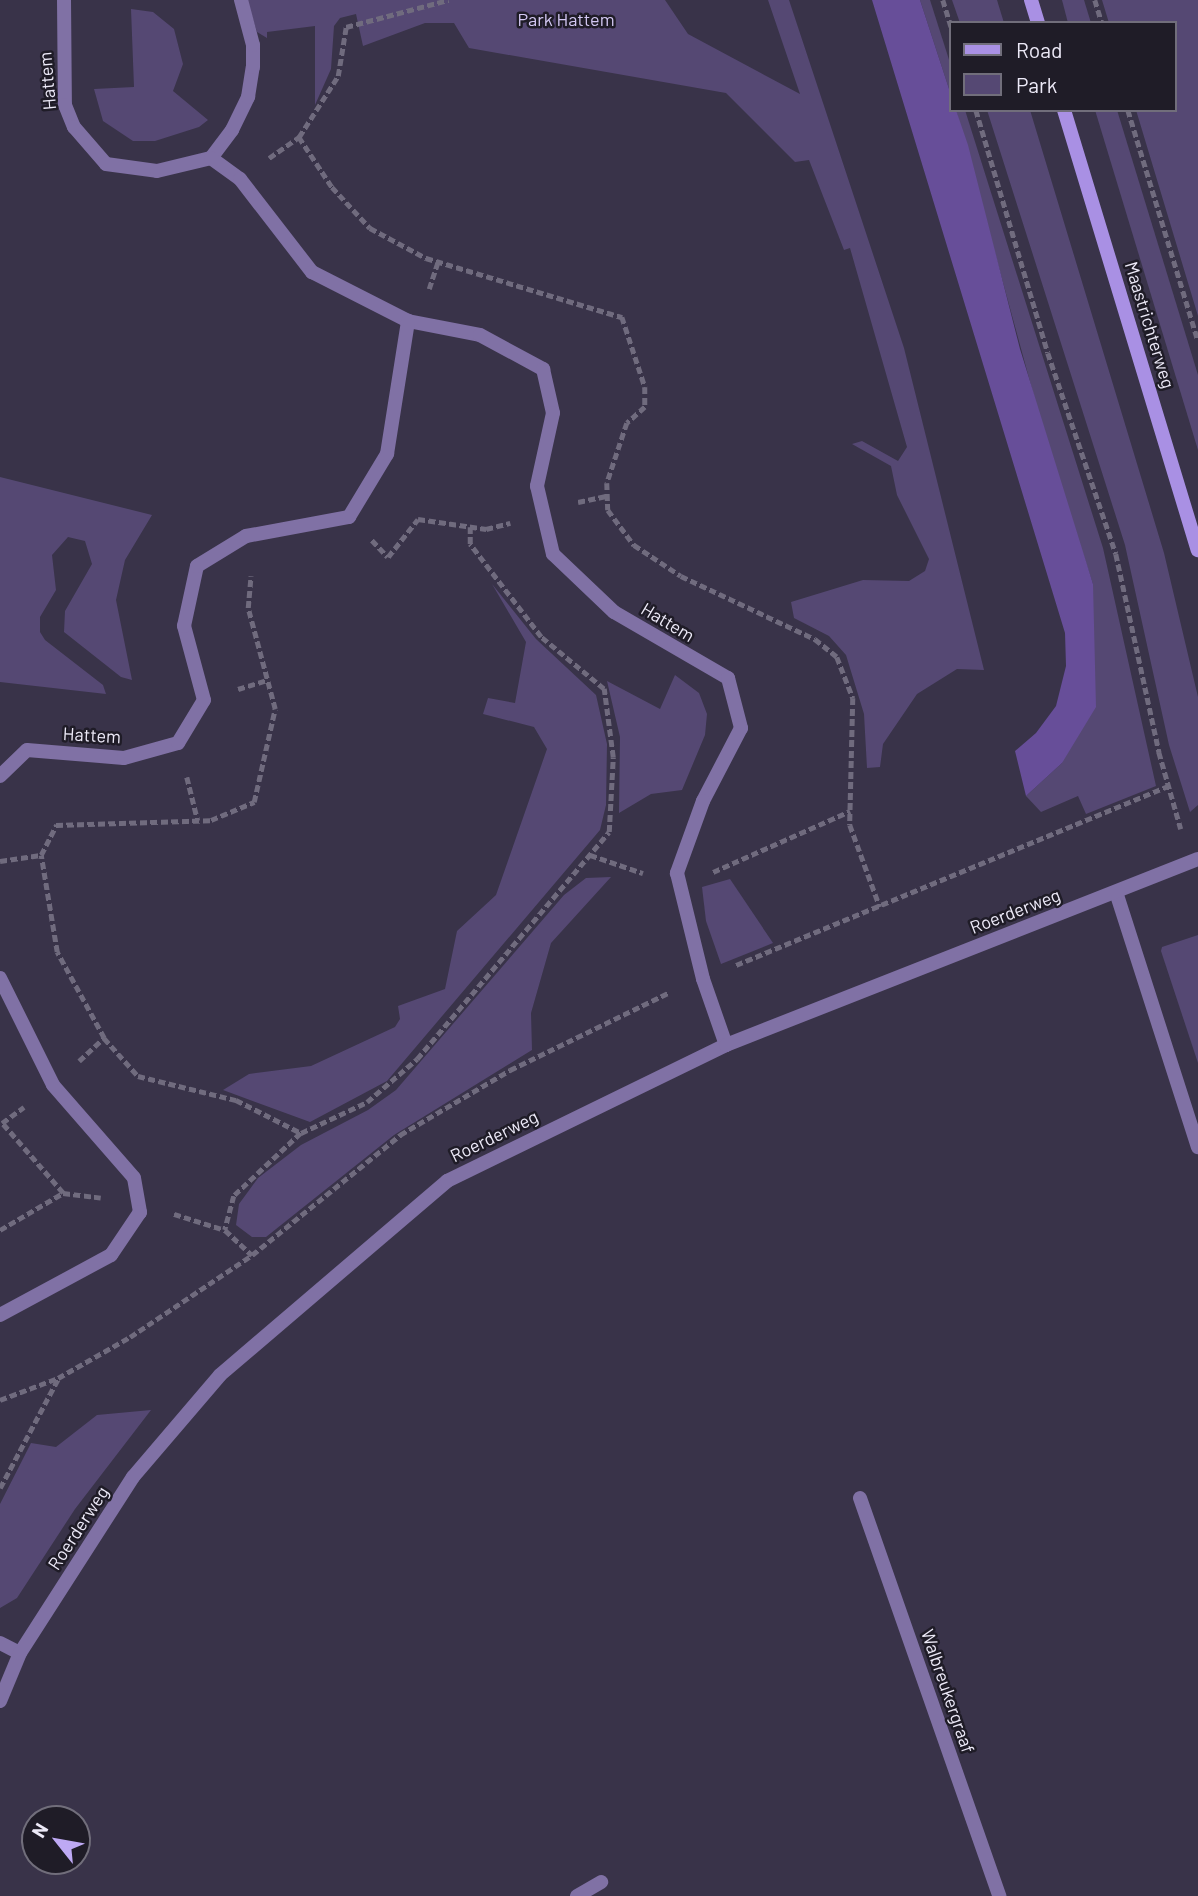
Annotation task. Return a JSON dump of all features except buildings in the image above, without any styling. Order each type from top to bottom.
[{"type":"main road","points":[[1031,0],[1037,21]]},
{"type":"main road","name":"Maastrichterweg","points":[[1065,112],[1198,550]]},
{"type":"street","name":"Hattem","points":[[64,0],[65,105],[90,149],[106,164],[131,170],[157,170],[211,158],[240,179],[312,272],[408,321],[480,335],[543,369],[553,413],[537,486],[553,554],[614,611],[728,678],[741,727],[703,800],[677,873],[703,979],[726,1045]]},
{"type":"street","points":[[211,158],[248,97],[253,67],[253,45],[241,0]]},
{"type":"street","points":[[178,743],[204,699],[184,626],[197,566],[246,536],[349,517],[387,454],[408,321]]},
{"type":"street","name":"Hattem","points":[[0,776],[27,750],[124,758],[178,743]]},
{"type":"street","name":"Roerderweg","points":[[0,1701],[20,1653],[133,1477],[220,1375],[447,1181],[726,1045],[1194,860]]},
{"type":"street","points":[[1116,892],[1198,1147]]},
{"type":"street","points":[[0,978],[53,1085],[134,1178],[140,1212],[111,1255],[0,1315]]},
{"type":"street","name":"Walbreukergraaf","points":[[860,1498],[999,1896]]},
{"type":"street","points":[[0,1643],[20,1653]]},
{"type":"street","points":[[577,1896],[601,1882]]},
{"type":"path","points":[[240,179],[299,137],[338,76],[346,27],[448,0]]},
{"type":"path","points":[[943,0],[950,24]]},
{"type":"path","points":[[1095,0],[1100,21]]},
{"type":"path","points":[[977,112],[1048,353],[1116,554],[1169,786],[1194,860]]},
{"type":"path","points":[[1129,112],[1198,340]]},
{"type":"path","points":[[299,137],[332,187],[370,228],[426,258],[622,317],[645,387],[645,407],[627,423],[607,483],[608,510],[634,545],[681,576],[815,639],[837,657],[853,698],[850,824],[880,907]]},
{"type":"path","points":[[349,517],[388,557],[418,519],[486,529],[513,523],[542,509],[607,496]]},
{"type":"path","points":[[252,1255],[225,1230],[234,1196],[301,1133],[367,1102],[417,1059],[610,832],[613,757],[604,689],[541,637],[470,544],[470,527]]},
{"type":"path","points":[[178,743],[198,821]]},
{"type":"path","points":[[0,1400],[58,1378],[130,1337],[252,1255],[400,1135],[510,1070],[703,979],[1169,786]]},
{"type":"path","points":[[0,861],[41,855]]},
{"type":"path","points":[[0,1230],[63,1193],[2,1123],[53,1085],[104,1038],[138,1076],[236,1100],[301,1133]]},
{"type":"path","points":[[0,1488],[58,1378]]},
{"type":"green space","name":"Park Hattem","points":[[247,0],[665,0],[688,34],[800,94],[768,0],[789,0],[904,348],[984,670],[957,669],[917,694],[883,744],[880,767],[867,768],[864,714],[846,655],[829,636],[794,618],[791,602],[863,580],[909,581],[925,571],[929,559],[897,495],[891,466],[852,444],[862,441],[898,461],[907,447],[850,248],[844,250],[809,160],[795,162],[726,93],[469,48],[454,23],[425,23],[363,46],[356,14],[340,18],[334,26],[331,69],[315,105],[315,26],[267,32],[267,38],[257,32]]},
{"type":"green space","points":[[920,0],[930,0],[950,63],[950,92]]},
{"type":"green space","points":[[952,0],[997,0],[1003,21],[959,21]]},
{"type":"green space","points":[[1062,0],[1084,0],[1090,21],[1067,21]]},
{"type":"green space","points":[[1102,0],[1198,0],[1198,316],[1137,112],[1177,112],[1177,21],[1108,21]]},
{"type":"green space","points":[[131,9],[153,12],[174,29],[183,64],[173,91],[208,120],[199,127],[155,141],[133,141],[103,121],[94,89],[134,87]]},
{"type":"green space","points":[[957,112],[966,112],[1103,548],[1156,786],[1086,814],[1078,796],[1041,812],[1026,796],[1062,763],[1093,584],[1050,455]]},
{"type":"green space","points":[[988,112],[1031,112],[1164,553],[1198,697],[1198,805],[1190,812],[1169,745],[1125,545]]},
{"type":"green space","points":[[1096,112],[1118,112],[1198,375],[1198,450]]},
{"type":"green space","points":[[0,477],[152,515],[125,560],[116,600],[132,680],[121,677],[64,632],[65,611],[92,564],[85,541],[68,537],[52,555],[56,590],[40,617],[40,632],[45,640],[103,685],[106,694],[0,682]]},
{"type":"green space","points":[[492,584],[536,639],[596,695],[607,744],[606,805],[600,830],[387,1081],[310,1122],[223,1090],[249,1074],[311,1066],[395,1027],[400,1019],[398,1006],[445,989],[457,931],[496,895],[547,749],[534,727],[483,714],[488,698],[515,703],[526,642]]},
{"type":"green space","points":[[675,675],[699,693],[707,714],[705,735],[682,790],[651,794],[619,813],[620,737],[607,681],[660,709]]},
{"type":"green space","points":[[611,877],[551,943],[531,1013],[532,1050],[394,1135],[266,1237],[252,1237],[236,1225],[239,1204],[258,1178],[301,1145],[368,1110],[396,1090],[564,895],[586,878]]},
{"type":"green space","points":[[730,879],[773,943],[721,964],[706,921],[702,887]]},
{"type":"green space","points":[[1198,935],[1198,1063],[1161,951],[1162,947]]},
{"type":"green space","points":[[151,1410],[75,1509],[17,1598],[0,1608],[0,1504],[31,1443],[56,1447],[97,1415]]},
{"type":"shaded area","points":[[872,0],[920,0],[950,92],[950,112],[957,112],[968,145],[1020,349],[1093,584],[1096,707],[1062,763],[1026,796],[1015,751],[1036,733],[1056,706],[1066,666],[1065,633]]}]
